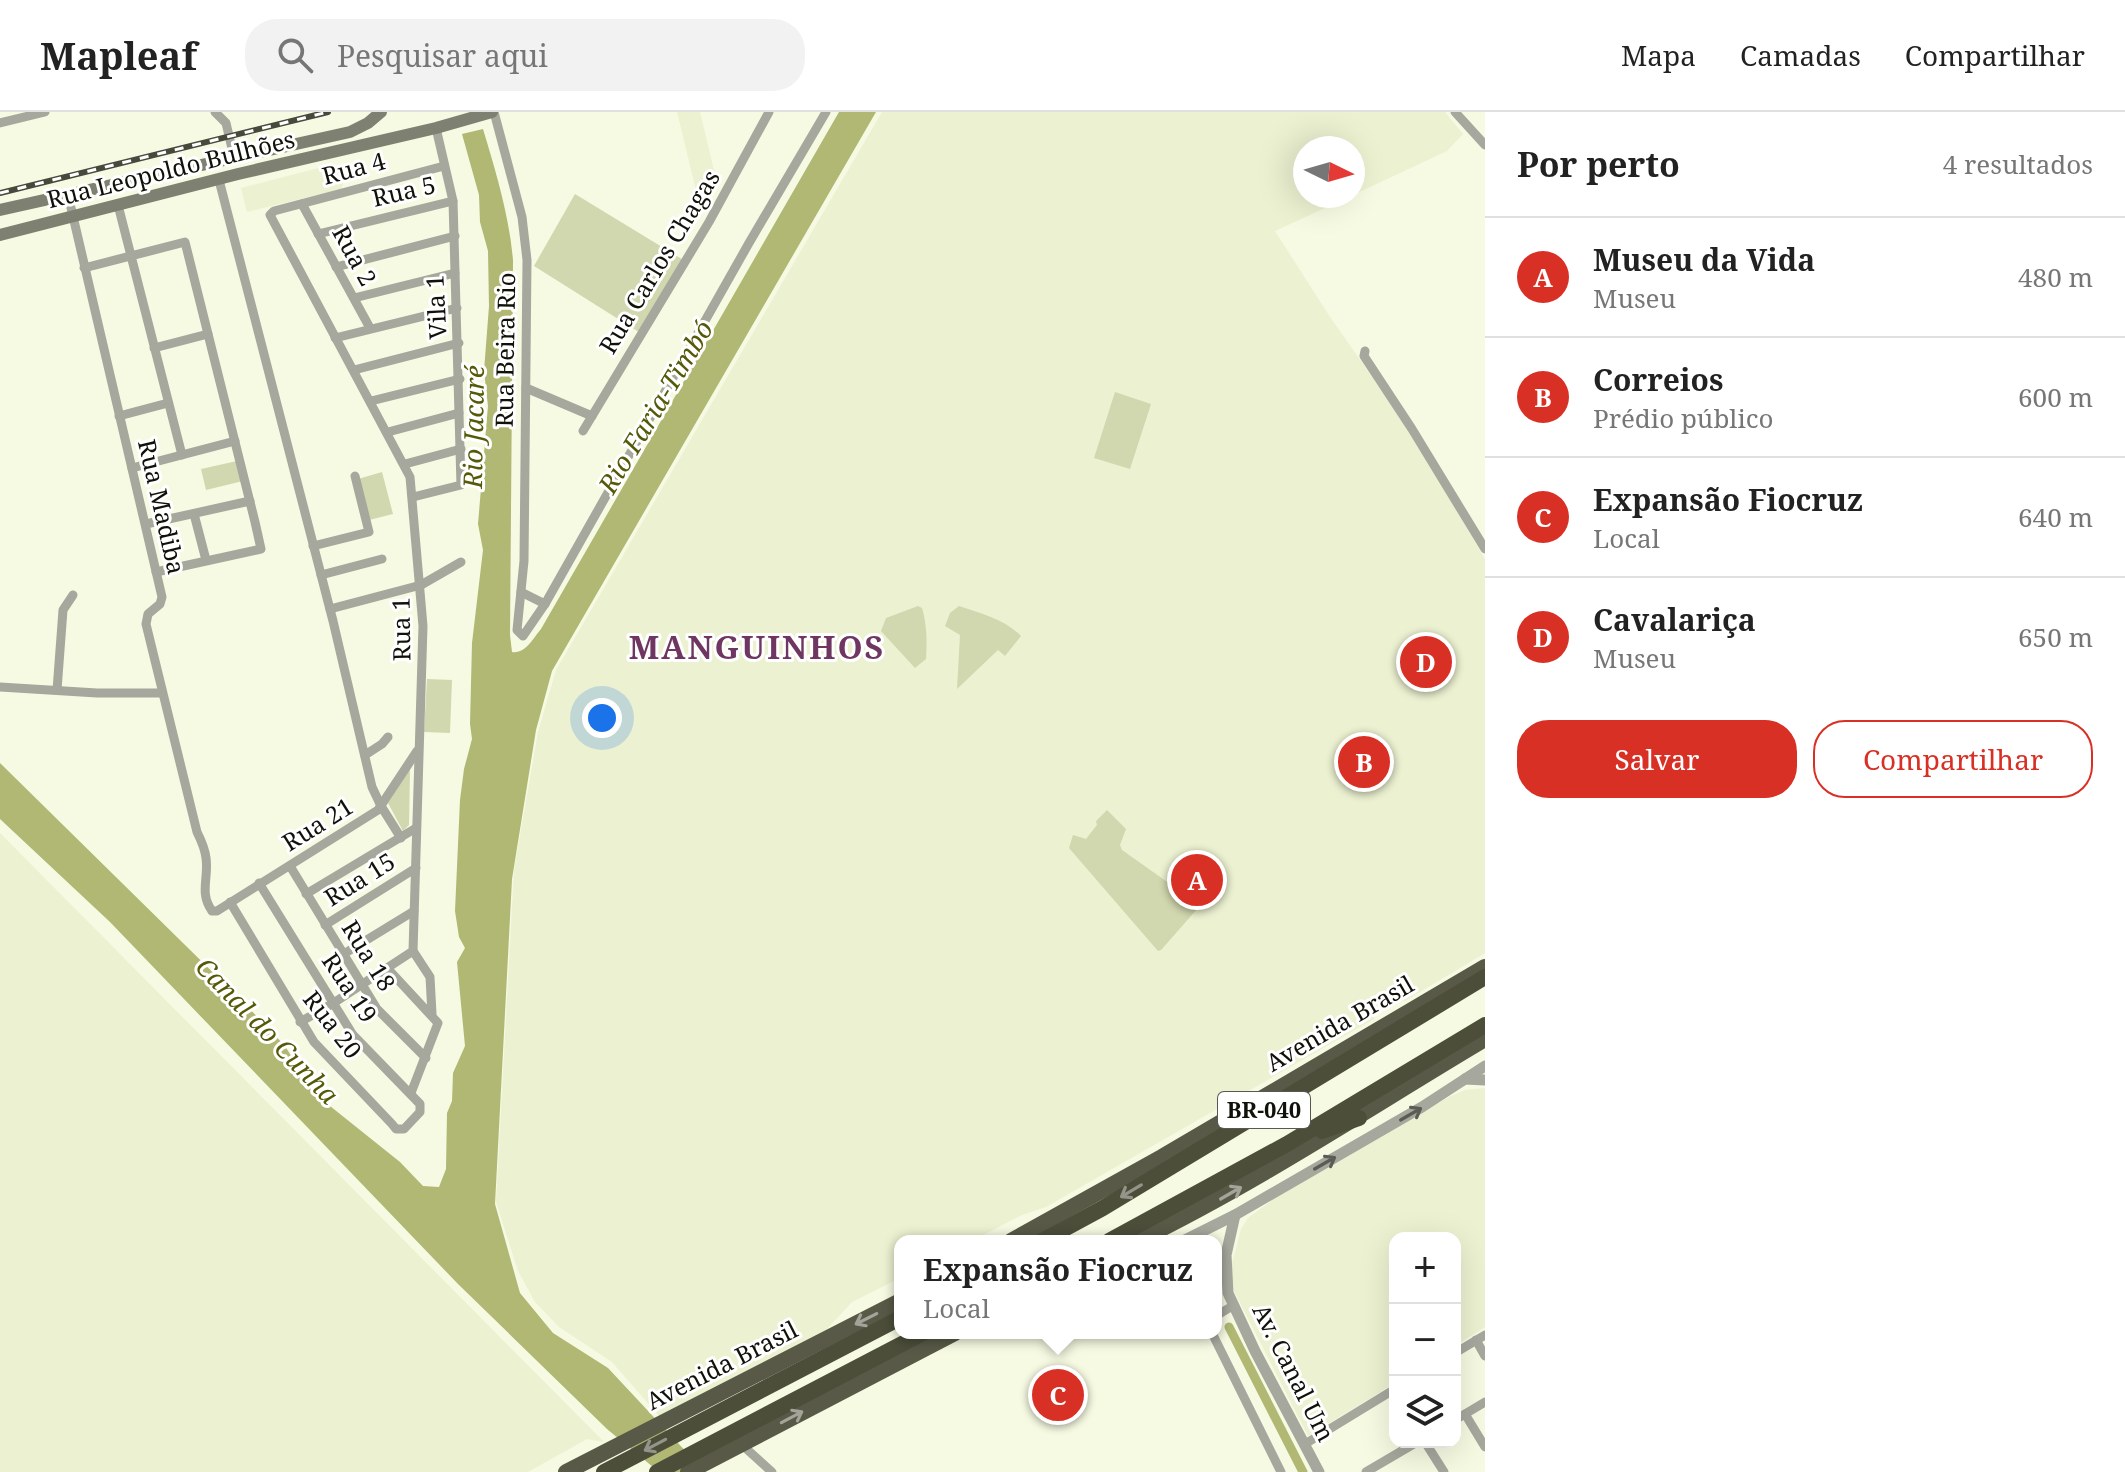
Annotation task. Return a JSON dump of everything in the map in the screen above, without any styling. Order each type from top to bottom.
[{"type":"highway","name":"Avenida Brasil","points":[[1022,1235],[1176,1149],[1485,967]]},
{"type":"highway","name":"Avenida Brasil","points":[[1053,1235],[1103,1208],[1485,977]]},
{"type":"highway","name":"BR-040","points":[[1120,1235],[1287,1144],[1485,1025]]},
{"type":"highway","points":[[1149,1235],[1206,1207],[1359,1118],[1485,1039]]},
{"type":"highway","points":[[1287,1144],[1359,1118]]},
{"type":"highway","name":"Avenida Brasil","points":[[604,1472],[702,1411],[894,1304]]},
{"type":"highway","name":"Avenida Brasil","points":[[566,1472],[601,1453],[702,1411],[894,1321]]},
{"type":"highway","points":[[657,1472],[720,1447],[912,1339]]},
{"type":"highway","points":[[688,1472],[720,1447],[741,1444],[943,1339]]},
{"type":"highway","points":[[556,1472],[601,1453]]},
{"type":"main road","name":"Rua Leopoldo Bulhões","points":[[0,210],[350,132],[381,112]]},
{"type":"main road","points":[[468,112],[490,113]]},
{"type":"main road","name":"Rua Leopoldo Bulhões","points":[[0,235],[490,113]]},
{"type":"street","points":[[0,123],[23,114],[45,112]]},
{"type":"street","points":[[215,112],[226,123],[234,157]]},
{"type":"street","name":"Rua Carlos Chagas","points":[[583,431],[709,222],[769,112]]},
{"type":"street","points":[[521,592],[545,604],[826,112]]},
{"type":"street","points":[[1455,112],[1485,145]]},
{"type":"street","name":"Rua Beira Rio","points":[[490,113],[522,217],[526,242],[526,388],[521,592],[517,630],[523,636],[545,604]]},
{"type":"street","name":"Vila 1","points":[[413,497],[461,485],[453,201],[436,128]]},
{"type":"street","name":"Rua 4","points":[[274,211],[444,166]]},
{"type":"street","points":[[219,180],[330,609],[372,787],[401,838]]},
{"type":"street","name":"Rua Madiba","points":[[68,195],[162,601],[148,614],[146,624],[161,693],[206,859],[205,900],[214,912]]},
{"type":"street","name":"Rua 5","points":[[318,234],[453,201]]},
{"type":"street","name":"Rua 2","points":[[302,204],[370,328]]},
{"type":"street","points":[[118,205],[182,455]]},
{"type":"street","name":"Rua 1","points":[[274,211],[270,215],[272,221],[405,464],[413,497],[423,626],[413,951]]},
{"type":"street","points":[[336,267],[455,236]]},
{"type":"street","points":[[84,268],[185,242],[250,501],[261,549],[156,572]]},
{"type":"street","points":[[354,298],[455,273]]},
{"type":"street","points":[[335,338],[457,308]]},
{"type":"street","points":[[154,348],[208,334]]},
{"type":"street","points":[[354,370],[459,343]]},
{"type":"street","points":[[1365,351],[1364,356],[1485,549]]},
{"type":"street","points":[[371,401],[460,379]]},
{"type":"street","points":[[526,388],[592,416]]},
{"type":"street","points":[[119,416],[168,403]]},
{"type":"street","points":[[388,432],[459,413]]},
{"type":"street","points":[[132,468],[235,441]]},
{"type":"street","points":[[405,464],[461,449]]},
{"type":"street","points":[[313,546],[369,532],[355,476]]},
{"type":"street","points":[[146,524],[250,501]]},
{"type":"street","points":[[194,514],[206,560]]},
{"type":"street","points":[[321,575],[382,559]]},
{"type":"street","points":[[330,609],[421,585],[461,562]]},
{"type":"street","points":[[57,690],[63,610],[73,595]]},
{"type":"street","points":[[0,687],[161,693]]},
{"type":"street","points":[[365,755],[388,737]]},
{"type":"street","name":"Rua 21","points":[[214,912],[381,806],[419,748]]},
{"type":"street","points":[[306,894],[416,828]]},
{"type":"street","name":"Rua 18","points":[[290,866],[377,1009],[426,1058]]},
{"type":"street","name":"Rua 15","points":[[325,925],[416,868]]},
{"type":"street","name":"Rua 19","points":[[259,883],[353,1035],[420,1104]]},
{"type":"street","name":"Rua 20","points":[[230,902],[314,1042],[396,1129],[404,1129],[410,1124],[420,1112],[420,1104]]},
{"type":"street","points":[[342,955],[414,911]]},
{"type":"street","points":[[300,1022],[362,986],[413,951],[430,977],[432,1014]]},
{"type":"street","points":[[388,969],[432,1014],[438,1025],[411,1093]]},
{"type":"street","points":[[1195,1235],[1422,1107],[1485,1066]]},
{"type":"street","points":[[1465,1079],[1485,1080]]},
{"type":"street","points":[[1228,1293],[1226,1255],[1235,1215]]},
{"type":"street","points":[[1222,1289],[1228,1293]]},
{"type":"street","name":"Av. Canal Um","points":[[1228,1293],[1319,1472]]},
{"type":"street","points":[[1222,1312],[1234,1305]]},
{"type":"street","points":[[1461,1349],[1481,1337],[1485,1356]]},
{"type":"street","points":[[1215,1339],[1281,1472]]},
{"type":"street","points":[[1305,1444],[1389,1393]]},
{"type":"street","points":[[1461,1416],[1485,1402]]},
{"type":"street","points":[[1465,1414],[1485,1447]]},
{"type":"street","points":[[741,1444],[772,1472]]},
{"type":"street","points":[[1366,1472],[1385,1467],[1409,1448]]},
{"type":"street","points":[[1429,1448],[1444,1472]]},
{"type":"shaded area","points":[[677,112],[700,112],[717,183],[696,190]]},
{"type":"shaded area","points":[[882,112],[1445,112],[1463,134],[1447,151],[1365,189],[1365,136],[1293,136],[1293,208],[1325,208],[1275,231],[1330,317],[1406,425],[1485,559],[1485,953],[1405,1001],[1398,997],[1376,1012],[1374,1019],[1046,1207],[1022,1215],[984,1235],[894,1235],[894,1281],[852,1302],[826,1330],[659,1416],[612,1362],[559,1327],[535,1302],[518,1271],[496,1202],[514,870],[538,732],[556,670]]},
{"type":"shaded area","points":[[334,164],[338,166],[343,184],[341,189],[247,212],[241,188]]},
{"type":"shaded area","points":[[575,194],[685,261],[642,334],[534,266]]},
{"type":"shaded area","points":[[1115,392],[1151,404],[1130,469],[1094,458]]},
{"type":"shaded area","points":[[237,461],[243,481],[206,490],[201,469]]},
{"type":"shaded area","points":[[382,472],[393,514],[369,520],[358,479]]},
{"type":"shaded area","points":[[918,606],[922,608],[925,620],[926,659],[915,668],[881,631],[886,618]]},
{"type":"shaded area","points":[[959,606],[1000,621],[1021,636],[1005,656],[998,650],[957,689],[960,635],[945,626],[950,613]]},
{"type":"shaded area","points":[[427,679],[452,680],[450,733],[424,732]]},
{"type":"shaded area","points":[[410,769],[409,825],[403,831],[388,803]]},
{"type":"shaded area","points":[[1107,810],[1126,829],[1120,845],[1122,850],[1197,903],[1198,908],[1161,950],[1158,951],[1069,848],[1073,835],[1086,839],[1097,825],[1096,821]]},
{"type":"shaded area","points":[[0,833],[604,1442],[587,1439],[528,1472],[0,1472]]},
{"type":"shaded area","points":[[1485,1088],[1485,1327],[1461,1342],[1461,1232],[1389,1232],[1389,1387],[1308,1436],[1234,1291],[1231,1268],[1241,1229],[1248,1218],[1274,1199],[1465,1090]]},
{"type":"water","name":"Canal do Cunha","points":[[839,112],[876,112],[552,671],[536,730],[512,879],[495,1204],[520,1293],[553,1333],[608,1368],[705,1472],[659,1472],[607,1429],[458,1284],[110,922],[0,819],[0,763],[245,1004],[285,1046],[306,1080],[325,1102],[400,1162],[423,1186],[439,1187],[446,1169],[447,1113],[452,1101],[453,1073],[465,1046],[457,962],[465,948],[459,937],[455,911],[460,800],[472,739],[472,643],[483,550],[478,524],[488,406],[484,371],[489,306],[488,251],[480,222],[479,195],[462,134],[483,129],[505,210],[513,260],[510,635],[512,652],[517,652],[529,645],[541,629]]},
{"type":"waterway","points":[[1229,1327],[1303,1472]]},
{"type":"railway","points":[[0,193],[328,112]]},
{"type":"place","name":"Cavalariça","points":[[1426,662]]},
{"type":"place","name":"Correios","points":[[1364,762]]},
{"type":"place","name":"Museu da Vida","points":[[1197,880]]},
{"type":"place","name":"Expansão Fiocruz","points":[[1058,1395]]},
{"type":"district","name":"MANGUINHOS","points":[[757,648]]},
{"type":"water label","name":"Rio Faria-Timbó","points":[[656,407]]},
{"type":"water label","name":"Rio Jacaré","points":[[474,427]]}]
